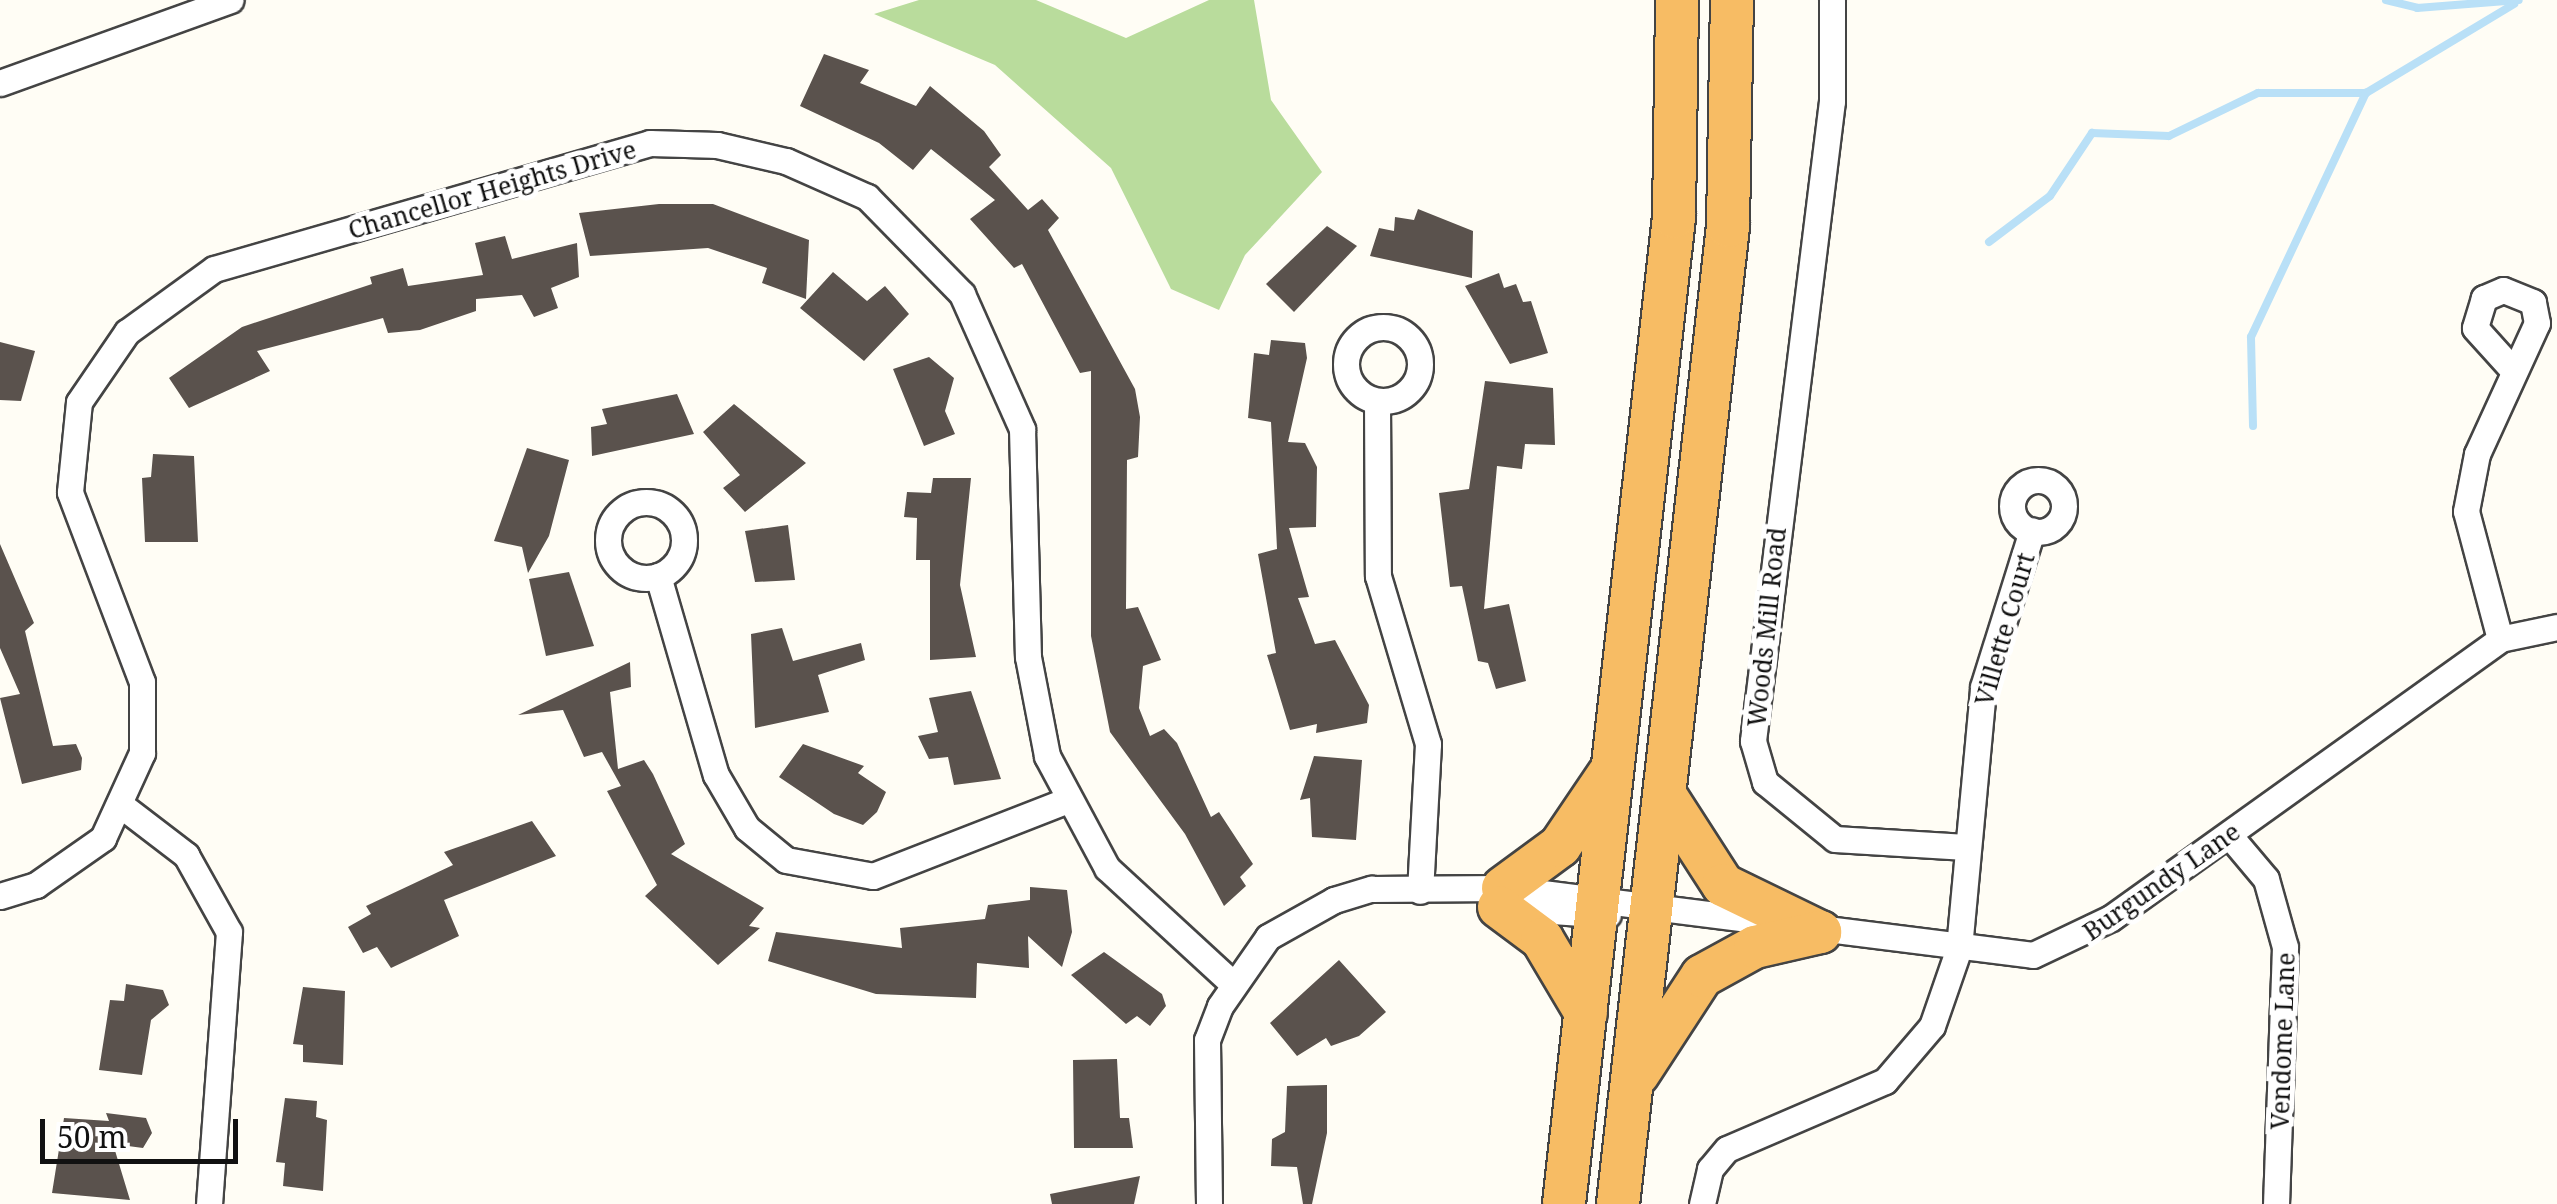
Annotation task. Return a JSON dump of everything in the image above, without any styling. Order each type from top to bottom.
[{"type":"highway","points":[[1564,1204],[1674,218],[1677,0]]},
{"type":"highway","points":[[1618,1204],[1728,226],[1732,0]]},
{"type":"highway","points":[[1586,1013],[1542,940],[1501,898],[1560,846],[1613,766]]},
{"type":"highway","points":[[1665,794],[1723,885],[1820,932]]},
{"type":"highway","points":[[1632,1085],[1702,976],[1756,946],[1820,932]]},
{"type":"street","points":[[0,83],[230,0]]},
{"type":"street","name":"Woods Mill Road","points":[[1832,0],[1832,101],[1753,741],[1766,782],[1835,839],[1966,847]]},
{"type":"street","name":"Chancellor Heights Drive","points":[[0,896],[36,885],[104,838],[122,806],[142,753],[142,682],[70,492],[69,449],[98,368],[152,307],[214,269],[665,143],[786,161],[867,197],[935,256],[980,323],[1022,430],[1028,657],[1065,800],[1127,890],[1231,982]]},
{"type":"street","points":[[2500,639],[2466,511],[2512,369]]},
{"type":"street","points":[[1377,401],[1378,576],[1428,744],[1420,891]]},
{"type":"street","name":"Villette Court","points":[[1966,847],[1984,688],[2032,531]]},
{"type":"street","points":[[658,576],[716,775],[747,828],[786,860],[873,876],[1065,800]]},
{"type":"street","name":"Burgundy Lane","points":[[1209,1204],[1208,1040],[1231,982],[1268,938],[1307,913],[1371,890],[1420,891],[1598,908],[1651,909],[2033,955],[2068,945],[2229,835],[2500,639],[2557,626]]},
{"type":"street","points":[[122,806],[186,854],[229,932],[209,1204]]},
{"type":"street","name":"Vendome Lane","points":[[2229,835],[2266,879],[2286,947],[2276,1204]]},
{"type":"street","points":[[1702,1204],[1710,1168],[1727,1149],[1886,1081],[1932,1026],[1959,948],[1966,847]]},
{"type":"green space","points":[[919,0],[1036,0],[1126,38],[1209,0],[1254,0],[1271,100],[1322,172],[1245,255],[1219,310],[1171,289],[1111,168],[995,65],[874,14]]},
{"type":"building","points":[[824,54],[869,70],[860,83],[916,106],[930,86],[984,131],[1001,155],[989,167],[1028,210],[1042,199],[1059,218],[1048,230],[1135,389],[1140,417],[1138,457],[1127,460],[1126,609],[1138,607],[1161,660],[1143,666],[1139,708],[1150,736],[1164,729],[1177,743],[1211,817],[1219,812],[1253,864],[1240,877],[1246,886],[1224,906],[1185,834],[1110,732],[1091,636],[1091,371],[1080,373],[1022,264],[1014,268],[970,219],[995,200],[931,149],[913,170],[879,143],[800,106]]},
{"type":"building","points":[[659,204],[713,204],[809,240],[806,299],[762,283],[767,268],[708,248],[590,256],[579,213]]},
{"type":"building","points":[[1418,209],[1473,231],[1472,278],[1370,256],[1379,228],[1394,231],[1395,217],[1414,220]]},
{"type":"building","points":[[1327,226],[1357,246],[1294,312],[1266,284]]},
{"type":"building","points":[[505,236],[512,259],[577,243],[579,277],[551,288],[558,308],[534,317],[522,295],[476,299],[476,311],[420,330],[388,333],[383,318],[257,351],[270,371],[189,408],[169,378],[242,327],[372,284],[370,277],[403,268],[408,286],[483,275],[475,243]]},
{"type":"building","points":[[833,272],[867,301],[885,286],[909,314],[864,361],[800,308]]},
{"type":"building","points":[[1499,273],[1504,288],[1516,284],[1523,302],[1531,301],[1548,353],[1510,364],[1465,286]]},
{"type":"building","points":[[1271,340],[1305,343],[1307,358],[1288,442],[1305,443],[1317,467],[1316,527],[1289,528],[1309,597],[1298,598],[1315,644],[1335,640],[1369,705],[1367,723],[1316,733],[1317,724],[1290,730],[1267,655],[1276,653],[1258,554],[1277,549],[1271,422],[1248,418],[1254,353],[1269,355]]},
{"type":"building","points":[[0,342],[35,351],[21,401],[0,400]]},
{"type":"building","points":[[929,357],[954,378],[945,411],[955,434],[924,446],[893,369]]},
{"type":"building","points":[[1485,381],[1553,388],[1555,445],[1525,444],[1522,469],[1497,466],[1484,609],[1509,604],[1526,681],[1496,689],[1488,663],[1478,661],[1462,586],[1450,587],[1439,493],[1469,489]]},
{"type":"building","points":[[677,394],[694,434],[592,456],[591,427],[607,424],[602,409]]},
{"type":"building","points":[[734,404],[806,463],[745,512],[723,488],[740,475],[703,432]]},
{"type":"building","points":[[527,448],[569,460],[549,536],[528,573],[522,547],[494,541]]},
{"type":"building","points":[[153,454],[194,456],[198,542],[145,542],[142,478],[151,477]]},
{"type":"building","points":[[933,478],[971,478],[960,585],[976,657],[930,660],[930,560],[916,560],[917,518],[904,517],[907,492],[931,493]]},
{"type":"building","points":[[788,525],[795,580],[755,582],[745,531]]},
{"type":"building","points":[[0,544],[34,623],[25,631],[53,746],[76,744],[82,758],[81,770],[22,784],[0,698],[20,694],[0,648]]},
{"type":"building","points":[[569,572],[594,646],[546,656],[529,579]]},
{"type":"building","points":[[782,628],[793,661],[861,643],[865,660],[818,675],[829,712],[755,728],[751,634]]},
{"type":"building","points":[[630,662],[631,687],[610,692],[618,769],[644,760],[653,774],[685,844],[671,854],[764,908],[749,926],[760,928],[718,965],[645,896],[657,885],[607,791],[621,786],[602,752],[584,757],[563,710],[518,715]]},
{"type":"building","points":[[971,691],[1001,779],[954,785],[948,757],[929,759],[918,736],[938,732],[929,698]]},
{"type":"building","points":[[803,744],[864,766],[858,773],[886,792],[877,812],[863,825],[834,814],[779,777]]},
{"type":"building","points":[[1314,756],[1362,760],[1356,840],[1312,837],[1310,798],[1300,800]]},
{"type":"building","points":[[532,821],[556,856],[444,900],[459,936],[391,968],[377,947],[363,953],[348,927],[371,914],[366,906],[453,865],[444,852]]},
{"type":"building","points":[[1030,887],[1067,890],[1072,932],[1062,967],[1028,936],[1029,968],[977,963],[976,998],[876,994],[768,961],[776,932],[902,948],[900,928],[985,919],[988,905],[1030,900]]},
{"type":"building","points":[[1104,952],[1162,994],[1166,1006],[1150,1026],[1137,1016],[1126,1024],[1071,975]]},
{"type":"building","points":[[1339,960],[1386,1012],[1359,1036],[1331,1046],[1326,1038],[1297,1056],[1270,1023]]},
{"type":"building","points":[[126,984],[163,990],[169,1005],[151,1020],[142,1075],[99,1070],[110,1000],[124,1001]]},
{"type":"building","points":[[303,987],[345,991],[343,1065],[303,1062],[303,1045],[293,1044]]},
{"type":"building","points":[[1117,1059],[1120,1118],[1129,1118],[1133,1148],[1074,1148],[1073,1060]]},
{"type":"building","points":[[1327,1085],[1327,1133],[1312,1204],[1303,1204],[1297,1167],[1271,1166],[1272,1139],[1285,1132],[1287,1086]]},
{"type":"building","points":[[285,1098],[317,1101],[316,1117],[327,1120],[323,1191],[283,1186],[285,1163],[276,1162]]},
{"type":"building","points":[[106,1113],[146,1118],[152,1133],[143,1148],[113,1144],[130,1200],[52,1193],[64,1118],[109,1121]]},
{"type":"building","points":[[1140,1176],[1134,1204],[1052,1204],[1050,1194]]},
{"type":"waterway","points":[[2386,0],[2417,8],[2519,0]]},
{"type":"waterway","points":[[2253,426],[2251,337],[2366,93],[2514,4]]},
{"type":"waterway","points":[[1989,242],[2050,196],[2092,133],[2169,136],[2258,93],[2366,93]]}]
